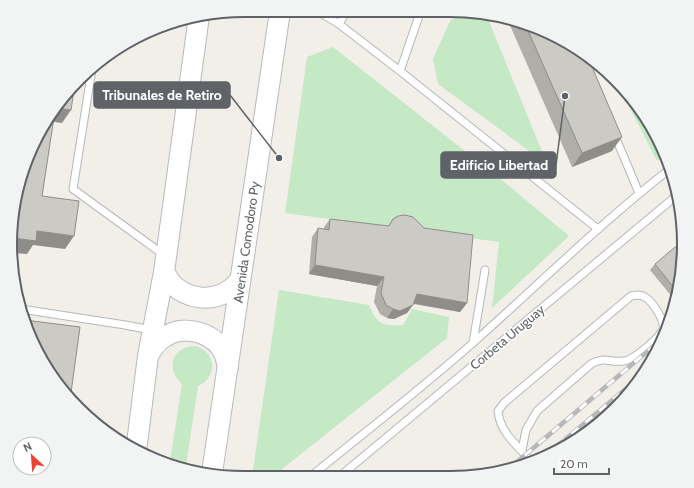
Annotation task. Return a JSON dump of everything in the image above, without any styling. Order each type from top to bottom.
[{"type":"main road","name":"Avenida Comodoro Py","points":[[213,469],[279,17]]},
{"type":"main road","points":[[137,444],[148,356],[154,331],[165,264],[198,21]]},
{"type":"main road","points":[[165,264],[172,284],[185,293],[199,298],[214,297],[229,291],[240,281]]},
{"type":"main road","points":[[148,356],[155,344],[166,336],[178,331],[192,330],[205,334],[217,343],[224,354],[228,367]]},
{"type":"main road","points":[[130,441],[143,398]]},
{"type":"lane","points":[[327,17],[339,24],[400,71],[598,228]]},
{"type":"lane","points":[[339,24],[343,17]]},
{"type":"lane","points":[[400,71],[419,17]]},
{"type":"lane","points":[[588,71],[585,64],[590,65]]},
{"type":"lane","points":[[91,76],[73,190],[165,264]]},
{"type":"lane","points":[[612,128],[639,193]]},
{"type":"lane","points":[[317,471],[473,343],[598,228],[665,172]]},
{"type":"lane","name":"Corbeta Uruguay","points":[[346,471],[673,199]]},
{"type":"lane","points":[[473,343],[485,270]]},
{"type":"lane","points":[[528,457],[503,429],[499,420],[498,411],[504,403],[631,296],[638,294],[646,297],[663,322]]},
{"type":"lane","points":[[27,310],[154,331]]},
{"type":"lane","points":[[522,450],[526,430],[537,411],[591,364],[596,360],[602,359],[622,361],[629,360],[636,357],[658,336]]},
{"type":"green space","points":[[456,17],[489,20],[547,164],[438,84],[433,59],[450,21]]},
{"type":"green space","points":[[333,47],[508,185],[569,236],[492,308],[499,242],[285,213],[307,57]]},
{"type":"green space","points":[[629,106],[639,118],[654,144],[660,158],[657,161]]},
{"type":"green space","points":[[279,290],[369,305],[375,317],[381,323],[390,325],[403,325],[412,309],[449,317],[447,338],[280,471],[253,470]]},
{"type":"green space","points":[[195,346],[208,354],[211,359],[212,371],[205,382],[198,386],[186,463],[170,459],[182,384],[174,372],[173,366],[176,355],[187,347]]},
{"type":"building","points":[[528,31],[564,47],[592,67],[622,137],[582,153]]},
{"type":"building","points":[[74,93],[71,110],[62,109]]},
{"type":"building","points":[[54,120],[42,196],[79,201],[74,236],[37,231],[36,241],[17,239],[21,200],[34,157]]},
{"type":"building","points":[[405,215],[413,217],[424,228],[473,235],[467,303],[417,294],[413,305],[400,311],[386,305],[381,293],[384,277],[315,265],[318,228],[329,230],[330,219],[389,226],[393,219],[398,216]]},
{"type":"building","points":[[677,245],[677,259],[673,287],[655,264]]},
{"type":"building","points":[[30,321],[80,327],[71,392],[47,358]]},
{"type":"railway","points":[[519,460],[652,347]]},
{"type":"railway","points":[[562,442],[623,391]]},
{"type":"place","name":"Edificio Libertad","points":[[565,96]]},
{"type":"place","name":"Tribunales de Retiro","points":[[279,158]]}]
